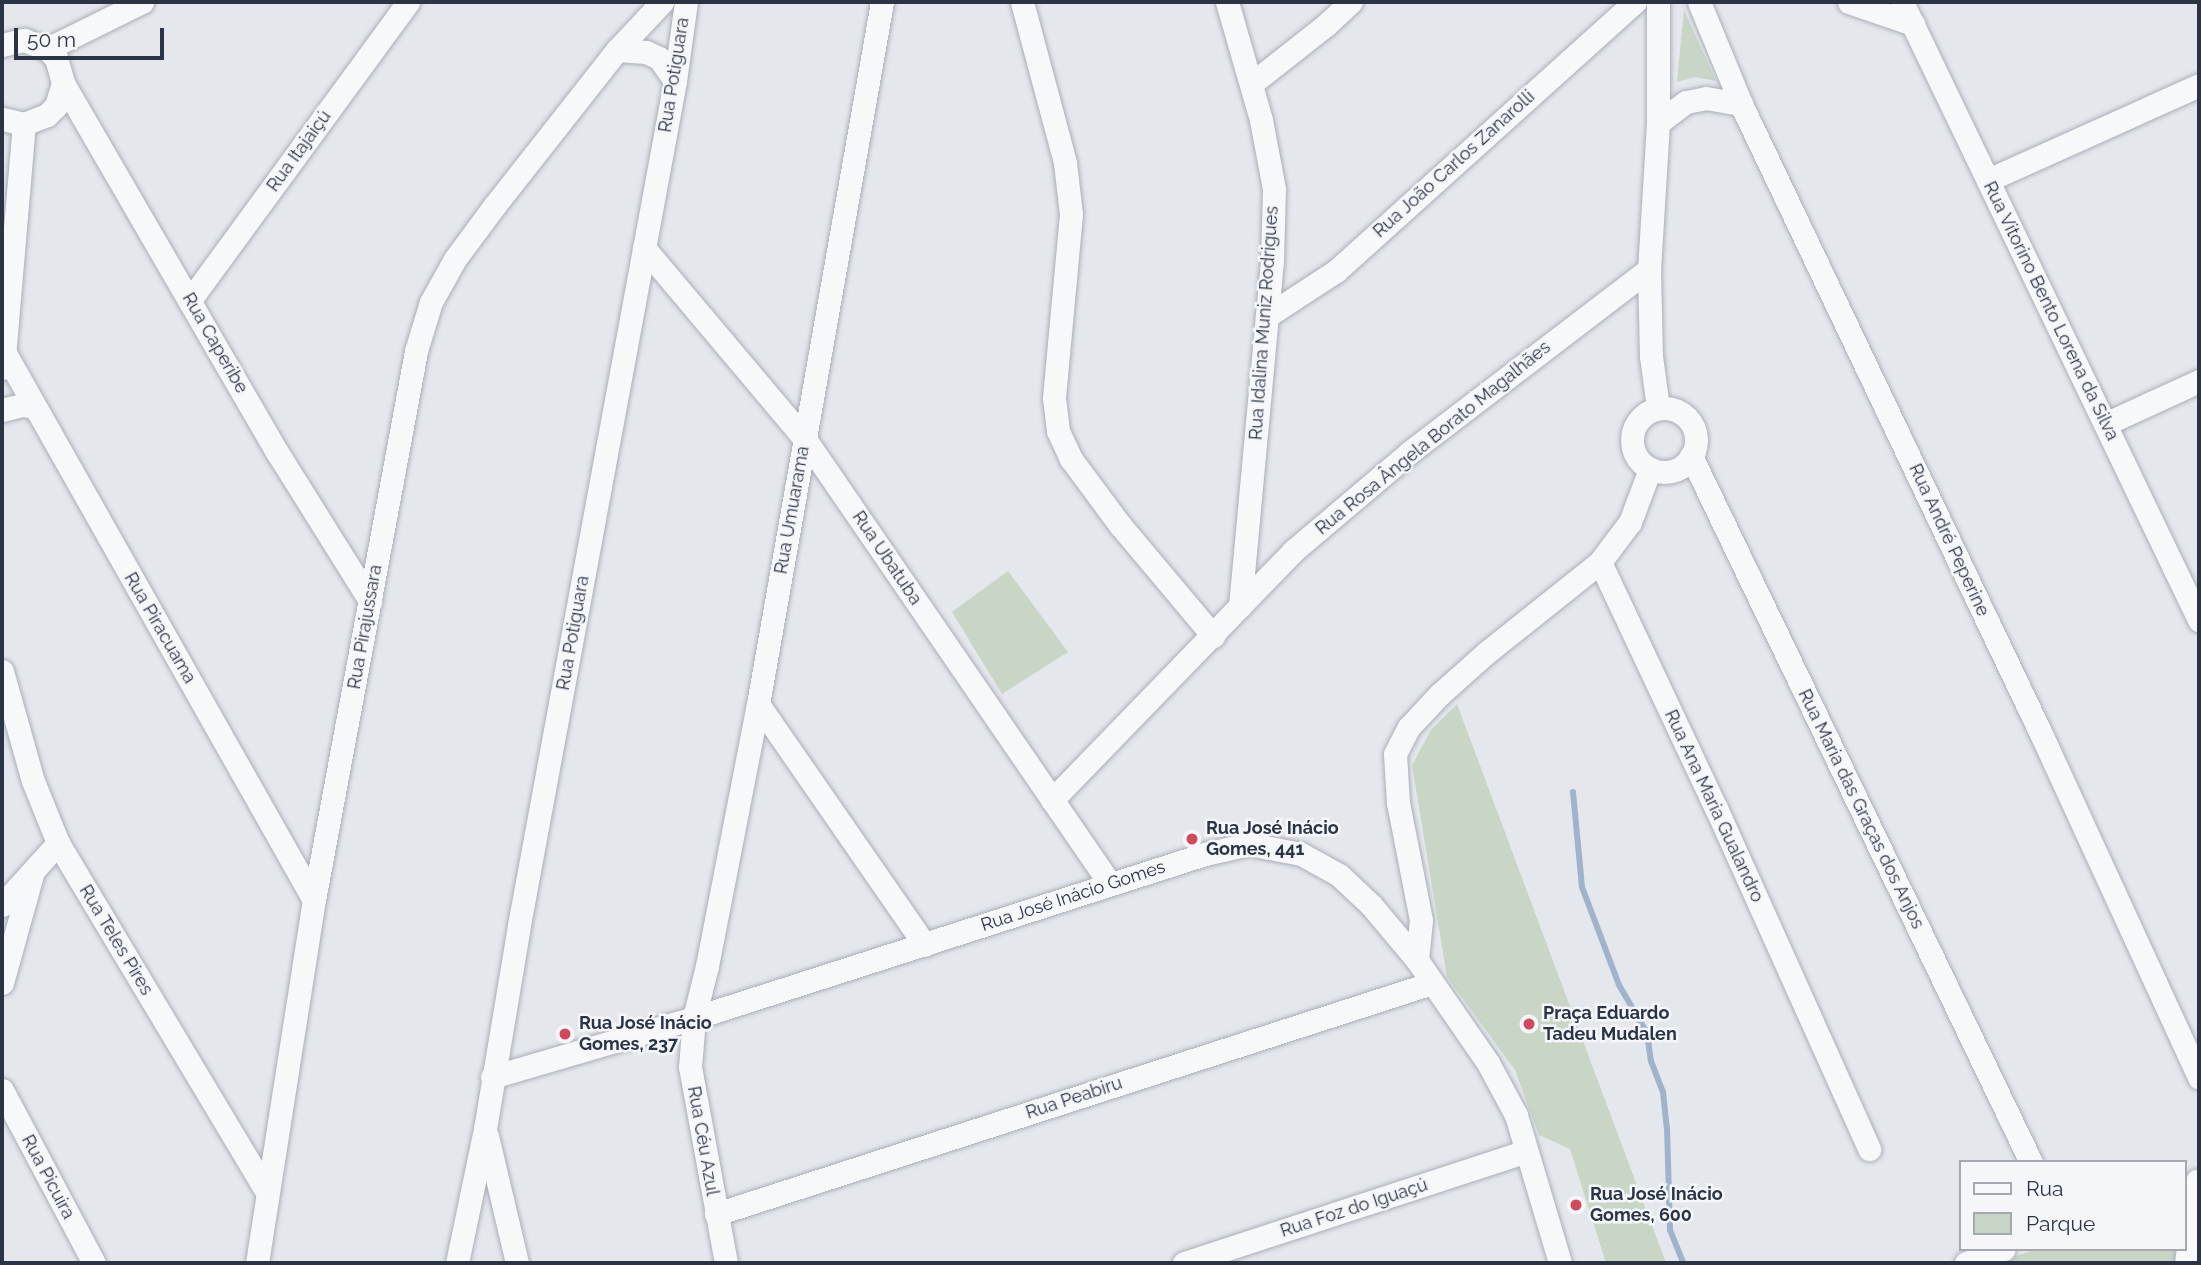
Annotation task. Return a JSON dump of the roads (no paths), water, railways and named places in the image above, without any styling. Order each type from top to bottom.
[{"type":"street","points":[[2,45],[24,40],[47,49],[142,2]]},
{"type":"street","name":"Rua Itajaiçú","points":[[190,300],[408,2]]},
{"type":"street","name":"Rua Pirajussara","points":[[257,1263],[314,900],[416,351],[431,302],[455,259],[495,205],[617,50],[662,2]]},
{"type":"street","name":"Rua Potiguara","points":[[457,1263],[485,1129],[492,1077],[675,81],[686,2]]},
{"type":"street","name":"Rua Umuarama","points":[[694,1018],[708,966],[758,704],[882,2]]},
{"type":"street","points":[[1021,2],[1065,163],[1071,214],[1054,398],[1058,431],[1071,459],[1112,514],[1213,636]]},
{"type":"street","name":"Rua Idalina Muniz Rodrigues","points":[[1227,2],[1261,120],[1274,189],[1267,316],[1240,607]]},
{"type":"street","points":[[1251,83],[1326,25],[1351,2]]},
{"type":"street","name":"Rua João Carlos Zanarolli","points":[[1267,316],[1336,271],[1635,2]]},
{"type":"street","points":[[1658,2],[1658,123],[1649,269],[1651,356],[1658,408]]},
{"type":"street","name":"Rua André Peperine","points":[[1699,2],[1741,104],[2042,736],[2199,1078]]},
{"type":"street","points":[[1849,2],[1913,24]]},
{"type":"street","name":"Rua Vitorino Bento Lorena da Silva","points":[[1902,2],[2199,620]]},
{"type":"street","name":"Rua Caperibe","points":[[47,49],[56,58],[63,83],[324,531],[370,601]]},
{"type":"street","points":[[617,50],[646,52],[659,58],[675,81]]},
{"type":"street","points":[[2,118],[24,124],[47,115],[56,106],[63,83]]},
{"type":"street","points":[[1989,180],[2199,85]]},
{"type":"street","points":[[1658,123],[1686,102],[1706,98],[1741,104]]},
{"type":"street","points":[[3,363],[24,124]]},
{"type":"street","name":"Rua Ubatuba","points":[[644,247],[805,439],[1110,884]]},
{"type":"street","name":"Rua Rosa Ângela Borato Magalhães","points":[[1052,800],[1293,551],[1409,452],[1649,269]]},
{"type":"street","name":"Rua Piracuama","points":[[3,363],[35,407],[314,900]]},
{"type":"street","points":[[2105,424],[2199,382]]},
{"type":"street","points":[[2,410],[22,405],[35,407]]},
{"type":"street","points":[[1658,408],[1679,411],[1693,426],[1696,436],[1691,456],[1678,469],[1659,472],[1650,469],[1636,455],[1632,436],[1641,418],[1658,408]]},
{"type":"street","name":"Rua Maria das Graças dos Anjos","points":[[1691,456],[2030,1160]]},
{"type":"street","points":[[1417,960],[1421,920],[1398,803],[1395,754],[1409,727],[1440,694],[1486,653],[1600,562],[1630,522],[1650,469]]},
{"type":"street","name":"Rua Ana Maria Gualandro","points":[[1600,562],[1716,808],[1869,1149]]},
{"type":"street","name":"Rua Teles Pires","points":[[2,671],[33,781],[58,844],[267,1192]]},
{"type":"street","points":[[758,704],[925,945]]},
{"type":"street","points":[[2,905],[58,844]]},
{"type":"street","name":"Rua José Inácio Gomes","points":[[492,1077],[694,1018],[1205,854],[1249,844],[1301,854],[1339,874],[1371,905],[1417,960],[1488,1063],[1516,1115],[1524,1152],[1560,1263]]},
{"type":"street","points":[[3,972],[33,872]]},
{"type":"street","name":"Rua Peabiru","points":[[716,1214],[1432,983]]},
{"type":"street","name":"Rua Céu Azul","points":[[694,1018],[690,1067],[726,1263]]},
{"type":"street","name":"Rua Picuira","points":[[2,1090],[94,1263]]},
{"type":"street","points":[[485,1129],[517,1263]]},
{"type":"street","name":"Rua Foz do Iguaçú","points":[[1185,1263],[1524,1152]]},
{"type":"street","points":[[2186,1263],[2194,1182]]},
{"type":"street","points":[[1966,1263],[1999,1251]]},
{"type":"waterway","points":[[1573,792],[1582,887],[1619,985],[1647,1033],[1651,1061],[1663,1092],[1667,1128],[1670,1230],[1683,1263]]},
{"type":"place","name":"Rua José Inácio Gomes, 441","points":[[1192,839]]},
{"type":"place","name":"Praça Eduardo Tadeu Mudalen","points":[[1529,1024]]},
{"type":"place","name":"Rua José Inácio Gomes, 237","points":[[565,1034]]},
{"type":"place","name":"Rua José Inácio Gomes, 600","points":[[1576,1205]]}]
